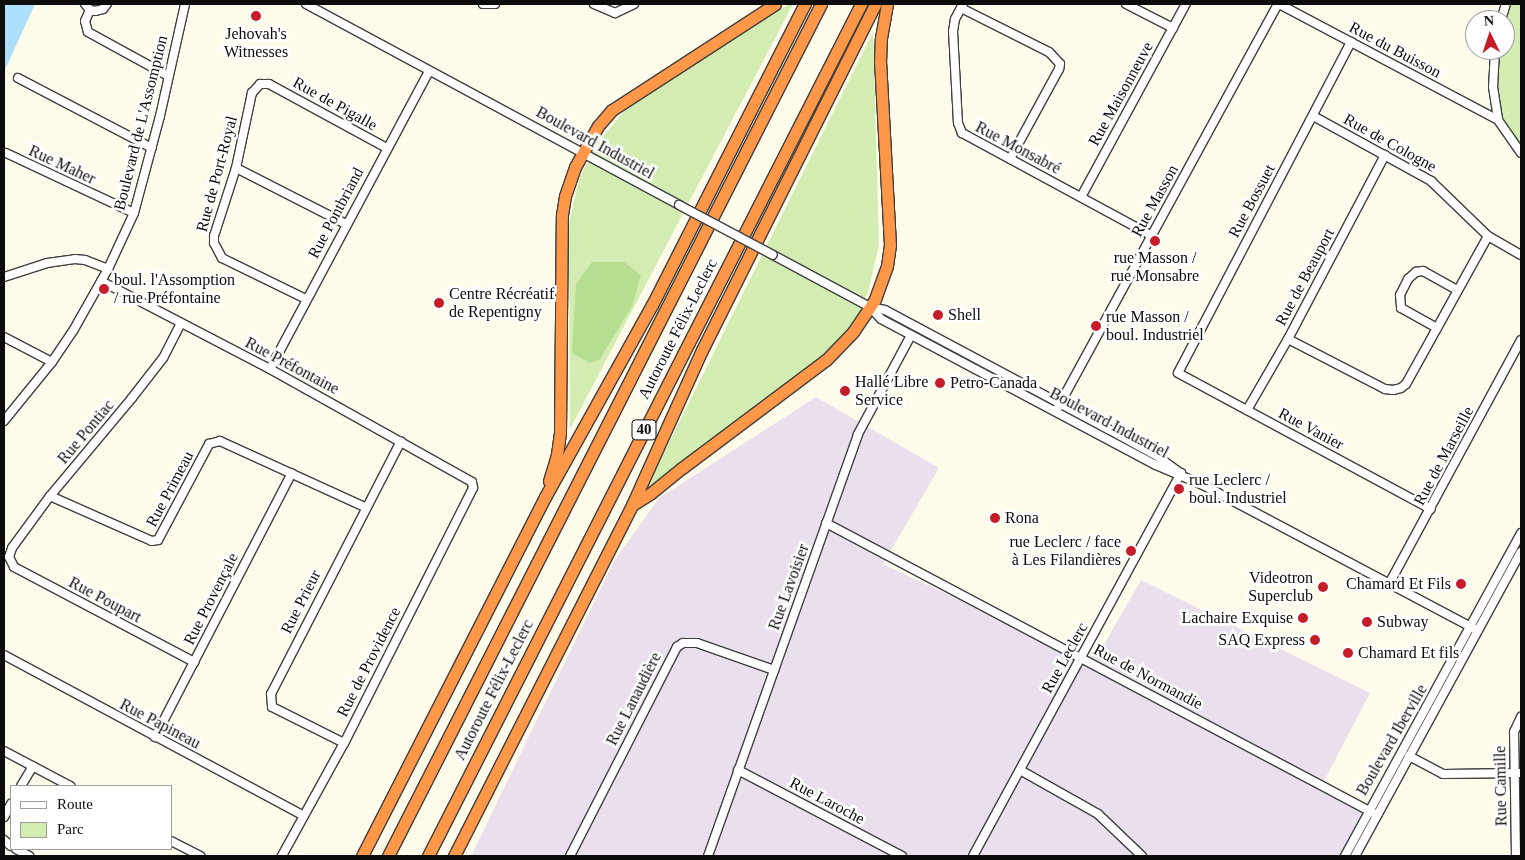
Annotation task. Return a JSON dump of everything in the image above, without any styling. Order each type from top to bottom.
[{"type":"highway","points":[[545,497],[557,454],[560,432],[562,208],[568,184],[582,154],[602,121],[618,106],[775,4]]},
{"type":"highway","points":[[362,856],[545,497],[648,312],[805,4]]},
{"type":"highway","name":"Autoroute Félix-Leclerc","points":[[388,856],[821,4]]},
{"type":"highway","name":"Autoroute Félix-Leclerc","points":[[428,856],[861,4]]},
{"type":"highway","points":[[454,856],[632,505],[702,350],[875,4]]},
{"type":"highway","points":[[632,505],[826,360],[847,339],[870,307],[887,266],[890,245],[880,53],[887,4]]},
{"type":"street","points":[[107,4],[99,11],[88,7],[85,21],[88,32],[168,76]]},
{"type":"street","name":"Boulevard de L'Assomption","points":[[4,420],[52,362],[73,331],[108,269],[134,214],[152,148],[185,4]]},
{"type":"street","name":"Boulevard Industriel","points":[[307,4],[428,72],[544,131],[582,154],[870,307],[885,310],[1060,403],[1157,456],[1181,473],[1473,628]]},
{"type":"street","points":[[483,4],[494,4]]},
{"type":"street","points":[[594,4],[615,14],[634,4]]},
{"type":"street","points":[[1126,4],[1173,28]]},
{"type":"street","name":"Rue Maisonneuve","points":[[1081,197],[1186,4]]},
{"type":"street","name":"Rue du Buisson","points":[[1278,4],[1498,120]]},
{"type":"street","name":"Rue Masson","points":[[1056,411],[1278,4]]},
{"type":"street","points":[[962,6],[1049,52],[1060,64],[1010,159]]},
{"type":"street","name":"Rue Monsabré","points":[[962,6],[953,31],[959,129],[968,138],[1151,235]]},
{"type":"street","name":"Rue Bossuet","points":[[1178,373],[1351,42]]},
{"type":"street","points":[[1494,60],[1493,87],[1498,120],[1521,153]]},
{"type":"street","name":"Rue Pontbriand","points":[[270,369],[428,72]]},
{"type":"street","points":[[18,78],[152,148]]},
{"type":"street","name":"Rue de Port-Royal","points":[[269,84],[260,84],[252,93],[236,168],[214,236],[218,253],[222,258],[306,299]]},
{"type":"street","name":"Rue de Pigalle","points":[[269,84],[387,148]]},
{"type":"street","name":"Rue de Cologne","points":[[1313,116],[1431,181],[1488,236],[1521,255]]},
{"type":"street","name":"Rue Maher","points":[[6,153],[134,214]]},
{"type":"street","name":"Rue de Beauport","points":[[1247,410],[1288,339],[1384,155]]},
{"type":"street","points":[[236,168],[346,224]]},
{"type":"street","points":[[1288,339],[1385,389],[1393,390],[1406,384],[1488,236]]},
{"type":"street","points":[[4,277],[47,263],[75,258],[108,269]]},
{"type":"street","points":[[1437,328],[1401,308],[1400,294],[1408,279],[1416,272],[1423,271],[1457,290]]},
{"type":"street","name":"Rue Préfontaine","points":[[101,281],[270,369],[469,479]]},
{"type":"street","name":"Boulevard Industriel","points":[[870,307],[881,319],[1156,465],[1181,473]]},
{"type":"street","name":"Rue Pontiac","points":[[9,556],[12,548],[50,496],[159,364],[181,322]]},
{"type":"street","name":"Rue Lavoisier","points":[[708,856],[858,434],[911,335]]},
{"type":"street","points":[[4,337],[52,362]]},
{"type":"street","name":"Rue de Marseille","points":[[1390,584],[1521,340]]},
{"type":"street","name":"Rue Vanier","points":[[1178,373],[1431,509]]},
{"type":"street","name":"Rue Prieur","points":[[344,743],[272,706],[270,698],[365,507],[401,441]]},
{"type":"street","name":"Rue Primeau","points":[[50,496],[152,541],[158,540],[208,444],[213,442],[228,443],[365,507]]},
{"type":"street","name":"Rue Provençale","points":[[155,737],[292,473]]},
{"type":"street","name":"Rue Leclerc","points":[[973,856],[1181,473]]},
{"type":"street","name":"Rue de Providence","points":[[282,856],[344,743],[473,488],[469,479]]},
{"type":"street","name":"Rue de Normandie","points":[[826,523],[1377,815]]},
{"type":"street","name":"Boulevard Iberville","points":[[1355,856],[1410,756],[1521,533]]},
{"type":"street","name":"Boulevard Iberville","points":[[1345,856],[1368,810],[1473,628],[1521,552]]},
{"type":"street","name":"Rue Poupart","points":[[9,556],[14,568],[194,662]]},
{"type":"street","name":"Rue Lanaudière","points":[[570,856],[677,647],[683,643],[697,642],[774,670]]},
{"type":"street","name":"Rue Papineau","points":[[4,655],[303,815]]},
{"type":"street","name":"Rue Camille","points":[[1516,856],[1518,773],[1514,732],[1521,717]]},
{"type":"street","points":[[4,751],[68,785]]},
{"type":"street","points":[[1410,756],[1443,774],[1518,773]]},
{"type":"street","points":[[23,785],[33,766]]},
{"type":"street","name":"Rue Laroche","points":[[738,770],[902,856]]},
{"type":"street","points":[[1020,770],[1098,814],[1142,856]]},
{"type":"street","points":[[4,817],[10,806]]},
{"type":"street","points":[[172,842],[196,856]]},
{"type":"street","points":[[18,850],[29,856]]},
{"type":"street","points":[[1507,856],[1521,856]]},
{"type":"shaded area","points":[[816,397],[939,468],[883,564],[1081,657],[1098,655],[1141,580],[1370,693],[1322,785],[1368,810],[1342,856],[471,856],[614,561],[659,498]]},
{"type":"green space","points":[[789,4],[793,4],[570,429],[569,224],[579,179],[600,140],[628,107]],"holes":[[[641,275],[633,305],[600,359]]]},
{"type":"green space","points":[[1506,4],[1521,4],[1521,154],[1496,108],[1496,60],[1515,60],[1515,10],[1504,10]]},
{"type":"green space","points":[[873,32],[879,245],[868,292],[856,320],[825,356],[646,489]]},
{"type":"green space","points":[[592,262],[624,262],[641,275],[633,305],[600,359],[590,363],[572,353],[576,284]]},
{"type":"water","points":[[4,4],[35,4],[4,72]]},
{"type":"place","name":"Jehovah's Witnesses","points":[[256,16]]},
{"type":"place","name":"rue Masson / rue Monsabre","points":[[1155,241]]},
{"type":"place","name":"boul. l'Assomption / rue Préfontaine","points":[[104,289]]},
{"type":"place","name":"Centre Récréatif de Repentigny","points":[[439,303]]},
{"type":"place","name":"Shell","points":[[938,315]]},
{"type":"place","name":"rue Masson / boul. Industriel","points":[[1096,326]]},
{"type":"place","name":"Petro-Canada","points":[[940,383]]},
{"type":"place","name":"Hallé Libre Service","points":[[845,391]]},
{"type":"place","name":"rue Leclerc / boul. Industriel","points":[[1179,489]]},
{"type":"place","name":"Rona","points":[[995,518]]},
{"type":"place","name":"rue Leclerc / face à Les Filandières","points":[[1131,551]]},
{"type":"place","name":"Chamard Et Fils","points":[[1461,584]]},
{"type":"place","name":"Videotron Superclub","points":[[1323,587]]},
{"type":"place","name":"Lachaire Exquise","points":[[1303,618]]},
{"type":"place","name":"Subway","points":[[1367,622]]},
{"type":"place","name":"SAQ Express","points":[[1315,640]]},
{"type":"place","name":"Chamard Et fils","points":[[1348,653]]}]
